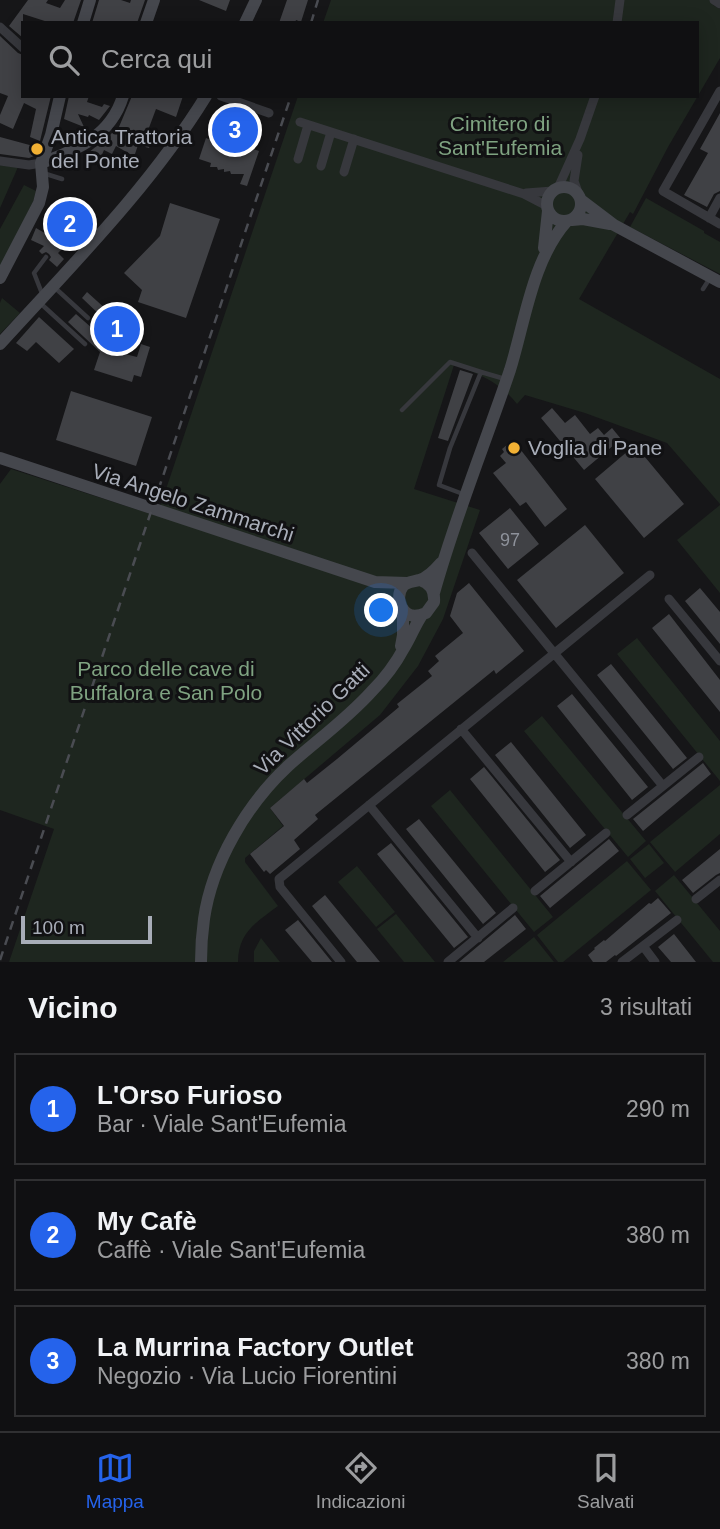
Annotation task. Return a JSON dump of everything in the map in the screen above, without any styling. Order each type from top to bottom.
[{"type":"street","points":[[84,21],[90,0]]},
{"type":"street","points":[[147,21],[154,0]]},
{"type":"street","points":[[246,21],[256,0]]},
{"type":"street","points":[[617,21],[620,0]]},
{"type":"street","points":[[714,0],[720,4]]},
{"type":"street","points":[[0,27],[21,46]]},
{"type":"street","points":[[720,91],[663,191],[720,225]]},
{"type":"street","points":[[0,278],[39,203],[43,187],[42,168],[60,98]]},
{"type":"street","points":[[0,161],[42,168],[67,158],[98,135],[115,115],[122,98]]},
{"type":"street","points":[[0,344],[162,160],[205,98]]},
{"type":"street","points":[[227,98],[269,113]]},
{"type":"street","points":[[548,209],[547,201],[580,139],[594,98]]},
{"type":"street","points":[[298,159],[304,123],[524,194],[548,209],[556,219],[583,219],[614,225]]},
{"type":"street","points":[[321,166],[331,132]]},
{"type":"street","points":[[344,172],[354,139]]},
{"type":"street","points":[[569,220],[580,211],[580,197],[574,181],[580,139]]},
{"type":"street","points":[[524,194],[569,188],[614,225],[644,245],[715,279]]},
{"type":"street","points":[[709,218],[720,198]]},
{"type":"street","name":"Via Vittorio Gatti","points":[[201,962],[204,917],[211,891],[219,866],[247,814],[278,776],[380,683],[403,651],[422,615],[433,607],[443,560],[506,379],[540,269],[548,209]]},
{"type":"street","name":"Via Vittorio Gatti","points":[[540,269],[555,235],[569,220]]},
{"type":"street","name":"Via Angelo Zammarchi","points":[[0,458],[375,582],[414,582]]},
{"type":"street","points":[[472,553],[663,786]]},
{"type":"street","name":"Via Vittorio Gatti","points":[[396,660],[403,635],[401,589],[435,570],[443,560]]},
{"type":"street","points":[[341,962],[280,887],[281,876],[650,575]]},
{"type":"street","name":"Via Angelo Zammarchi","points":[[375,582],[401,606]]},
{"type":"street","points":[[414,582],[430,586],[434,593]]},
{"type":"street","points":[[669,599],[720,661]]},
{"type":"street","points":[[401,606],[414,616],[422,615]]},
{"type":"street","points":[[461,729],[571,862]]},
{"type":"street","points":[[627,815],[699,758]]},
{"type":"street","points":[[369,805],[478,937]]},
{"type":"street","points":[[535,891],[606,833]]},
{"type":"street","points":[[696,899],[720,880]]},
{"type":"street","points":[[448,962],[513,908]]},
{"type":"street","points":[[622,962],[677,919]]},
{"type":"street","points":[[643,946],[655,962]]},
{"type":"lane","points":[[42,168],[62,179]]},
{"type":"lane","points":[[60,243],[68,235],[86,248]]},
{"type":"lane","points":[[46,257],[34,273],[41,299],[85,344]]},
{"type":"lane","points":[[703,289],[715,279]]},
{"type":"lane","points":[[53,286],[88,318]]},
{"type":"lane","points":[[402,410],[450,362],[506,379]]},
{"type":"lane","points":[[465,494],[439,485],[450,448],[481,372]]},
{"type":"green space","name":"Parco delle cave di Buffalora e San Polo","points":[[331,0],[716,0],[713,5],[720,9],[720,58],[699,94],[699,21],[324,21]]},
{"type":"green space","name":"Parco delle cave di Buffalora e San Polo","points":[[297,98],[697,98],[633,214],[630,212],[579,299],[720,379],[720,504],[667,443],[585,413],[525,395],[517,404],[504,390],[489,380],[454,365],[414,489],[480,510],[443,619],[418,666],[380,715],[270,808],[283,826],[245,858],[245,862],[278,906],[245,935],[238,962],[9,962],[54,829],[0,810],[0,484],[11,469],[157,516]]},
{"type":"green space","points":[[0,165],[18,167],[0,208]]},
{"type":"green space","points":[[24,185],[36,191],[33,202],[0,267],[0,229]]},
{"type":"green space","points":[[646,198],[720,242],[720,274],[630,227]]},
{"type":"green space","points":[[2,298],[20,313],[0,334],[0,303]]},
{"type":"green space","points":[[720,505],[720,593],[677,540]]},
{"type":"green space","points":[[637,638],[720,741],[720,781],[617,654]]},
{"type":"green space","points":[[542,716],[646,841],[628,857],[524,731]]},
{"type":"green space","points":[[720,785],[720,834],[675,872],[650,842]]},
{"type":"green space","points":[[450,790],[553,917],[534,932],[431,806]]},
{"type":"green space","points":[[649,844],[664,863],[645,878],[630,859]]},
{"type":"green space","points":[[627,861],[651,890],[563,962],[558,962],[537,935]]},
{"type":"green space","points":[[357,866],[395,912],[376,927],[338,882]]},
{"type":"green space","points":[[674,875],[720,931],[720,962],[713,962],[655,891]]},
{"type":"green space","points":[[396,914],[435,962],[404,962],[377,929]]},
{"type":"green space","points":[[534,937],[554,962],[503,962]]},
{"type":"green space","points":[[261,938],[280,962],[254,962],[254,951]]},
{"type":"building","points":[[28,0],[48,0],[46,3],[60,8],[65,0],[81,0],[74,21],[45,21],[23,14],[21,36],[9,26]]},
{"type":"building","points":[[99,0],[121,0],[130,3],[131,0],[145,0],[138,21],[93,21]]},
{"type":"building","points":[[199,0],[230,0],[226,11]]},
{"type":"building","points":[[287,0],[308,0],[301,21],[280,21]]},
{"type":"building","points":[[0,36],[21,54],[21,98],[51,98],[40,141],[30,137],[36,109],[24,103],[13,129],[0,123],[0,115],[8,96],[0,93]]},
{"type":"building","points":[[69,98],[88,98],[87,102],[102,107],[104,104],[110,106],[99,120],[78,114],[84,127],[64,119]]},
{"type":"building","points":[[131,98],[182,98],[176,117],[156,109],[147,133],[153,135],[149,148],[138,145],[135,154],[130,154],[116,146],[112,154],[104,150],[100,159],[88,153],[98,145],[102,146],[112,133],[116,134]]},
{"type":"building","points":[[223,113],[255,124],[256,127],[250,148],[259,151],[247,186],[240,184],[244,174],[218,170],[217,167],[210,167],[211,163],[199,159],[206,138],[218,143],[214,125],[217,117]]},
{"type":"building","points":[[720,113],[720,191],[714,194],[707,207],[684,195],[708,153],[700,149]]},
{"type":"building","points":[[0,137],[37,147],[34,156],[29,158],[0,154]]},
{"type":"building","points":[[170,203],[220,219],[186,318],[138,302],[142,290],[124,273],[160,236]]},
{"type":"building","points":[[60,214],[84,224],[80,234],[56,223]]},
{"type":"building","points":[[36,228],[55,239],[57,247],[64,247],[58,253],[64,259],[57,267],[49,260],[49,254],[39,251],[44,246],[31,240]]},
{"type":"building","points":[[87,292],[128,329],[109,350],[137,357],[141,344],[150,347],[141,377],[134,375],[132,382],[94,370],[100,352],[68,322],[76,314],[93,329],[103,318],[82,298]]},
{"type":"building","points":[[39,317],[74,349],[59,363],[36,342],[27,351],[16,343]]},
{"type":"building","points":[[460,370],[473,374],[448,441],[438,438]]},
{"type":"building","points":[[71,391],[152,417],[136,466],[56,440]]},
{"type":"building","points":[[552,408],[565,423],[575,415],[590,434],[598,428],[604,435],[612,428],[621,439],[584,470],[541,418]]},
{"type":"building","points":[[513,440],[567,509],[545,527],[526,502],[520,506],[493,473],[506,463],[500,456],[504,452],[502,449]]},
{"type":"building","points":[[635,445],[684,504],[644,538],[595,479]]},
{"type":"building","points":[[510,508],[539,544],[508,569],[479,533]]},
{"type":"building","points":[[585,525],[624,573],[556,628],[517,580]]},
{"type":"building","points":[[469,583],[524,651],[496,674],[494,670],[315,815],[318,819],[294,840],[300,849],[270,874],[266,870],[264,872],[250,854],[284,826],[270,808],[304,779],[307,783],[337,759],[432,676],[428,671],[439,661],[435,656],[463,633],[450,616],[457,593]]},
{"type":"building","points":[[700,588],[720,612],[720,644],[685,601]]},
{"type":"building","points":[[669,614],[720,680],[720,712],[652,628]]},
{"type":"building","points":[[611,664],[687,758],[673,769],[597,675]]},
{"type":"building","points":[[572,694],[648,787],[632,800],[557,706]]},
{"type":"building","points":[[511,742],[586,835],[570,848],[495,755]]},
{"type":"building","points":[[703,763],[711,774],[643,831],[633,819]]},
{"type":"building","points":[[484,767],[560,860],[545,872],[470,779]]},
{"type":"building","points":[[419,819],[496,913],[483,924],[406,829]]},
{"type":"building","points":[[609,839],[619,851],[550,908],[540,896]]},
{"type":"building","points":[[391,843],[468,937],[454,948],[377,854]]},
{"type":"building","points":[[720,849],[720,873],[693,893],[682,880]]},
{"type":"building","points":[[325,895],[380,962],[357,962],[312,906]]},
{"type":"building","points":[[658,898],[671,913],[616,956],[606,962],[593,962],[588,955],[594,948]]},
{"type":"building","points":[[515,915],[526,929],[484,962],[459,962]]},
{"type":"building","points":[[298,920],[332,962],[312,962],[285,930]]},
{"type":"building","points":[[674,934],[696,962],[671,962],[658,947]]},
{"type":"railway","points":[[312,21],[318,0]]},
{"type":"railway","points":[[0,960],[290,98]]},
{"type":"place","name":"La Murrina Factory Outlet","points":[[235,130]]},
{"type":"place","name":"Antica Trattoria del Ponte","points":[[37,149]]},
{"type":"place","name":"My Cafè","points":[[70,224]]},
{"type":"place","name":"L'Orso Furioso","points":[[117,329]]},
{"type":"place","name":"Voglia di Pane","points":[[514,448]]},
{"type":"park label","name":"Cimitero di Sant'Eufemia","points":[[500,136]]}]
